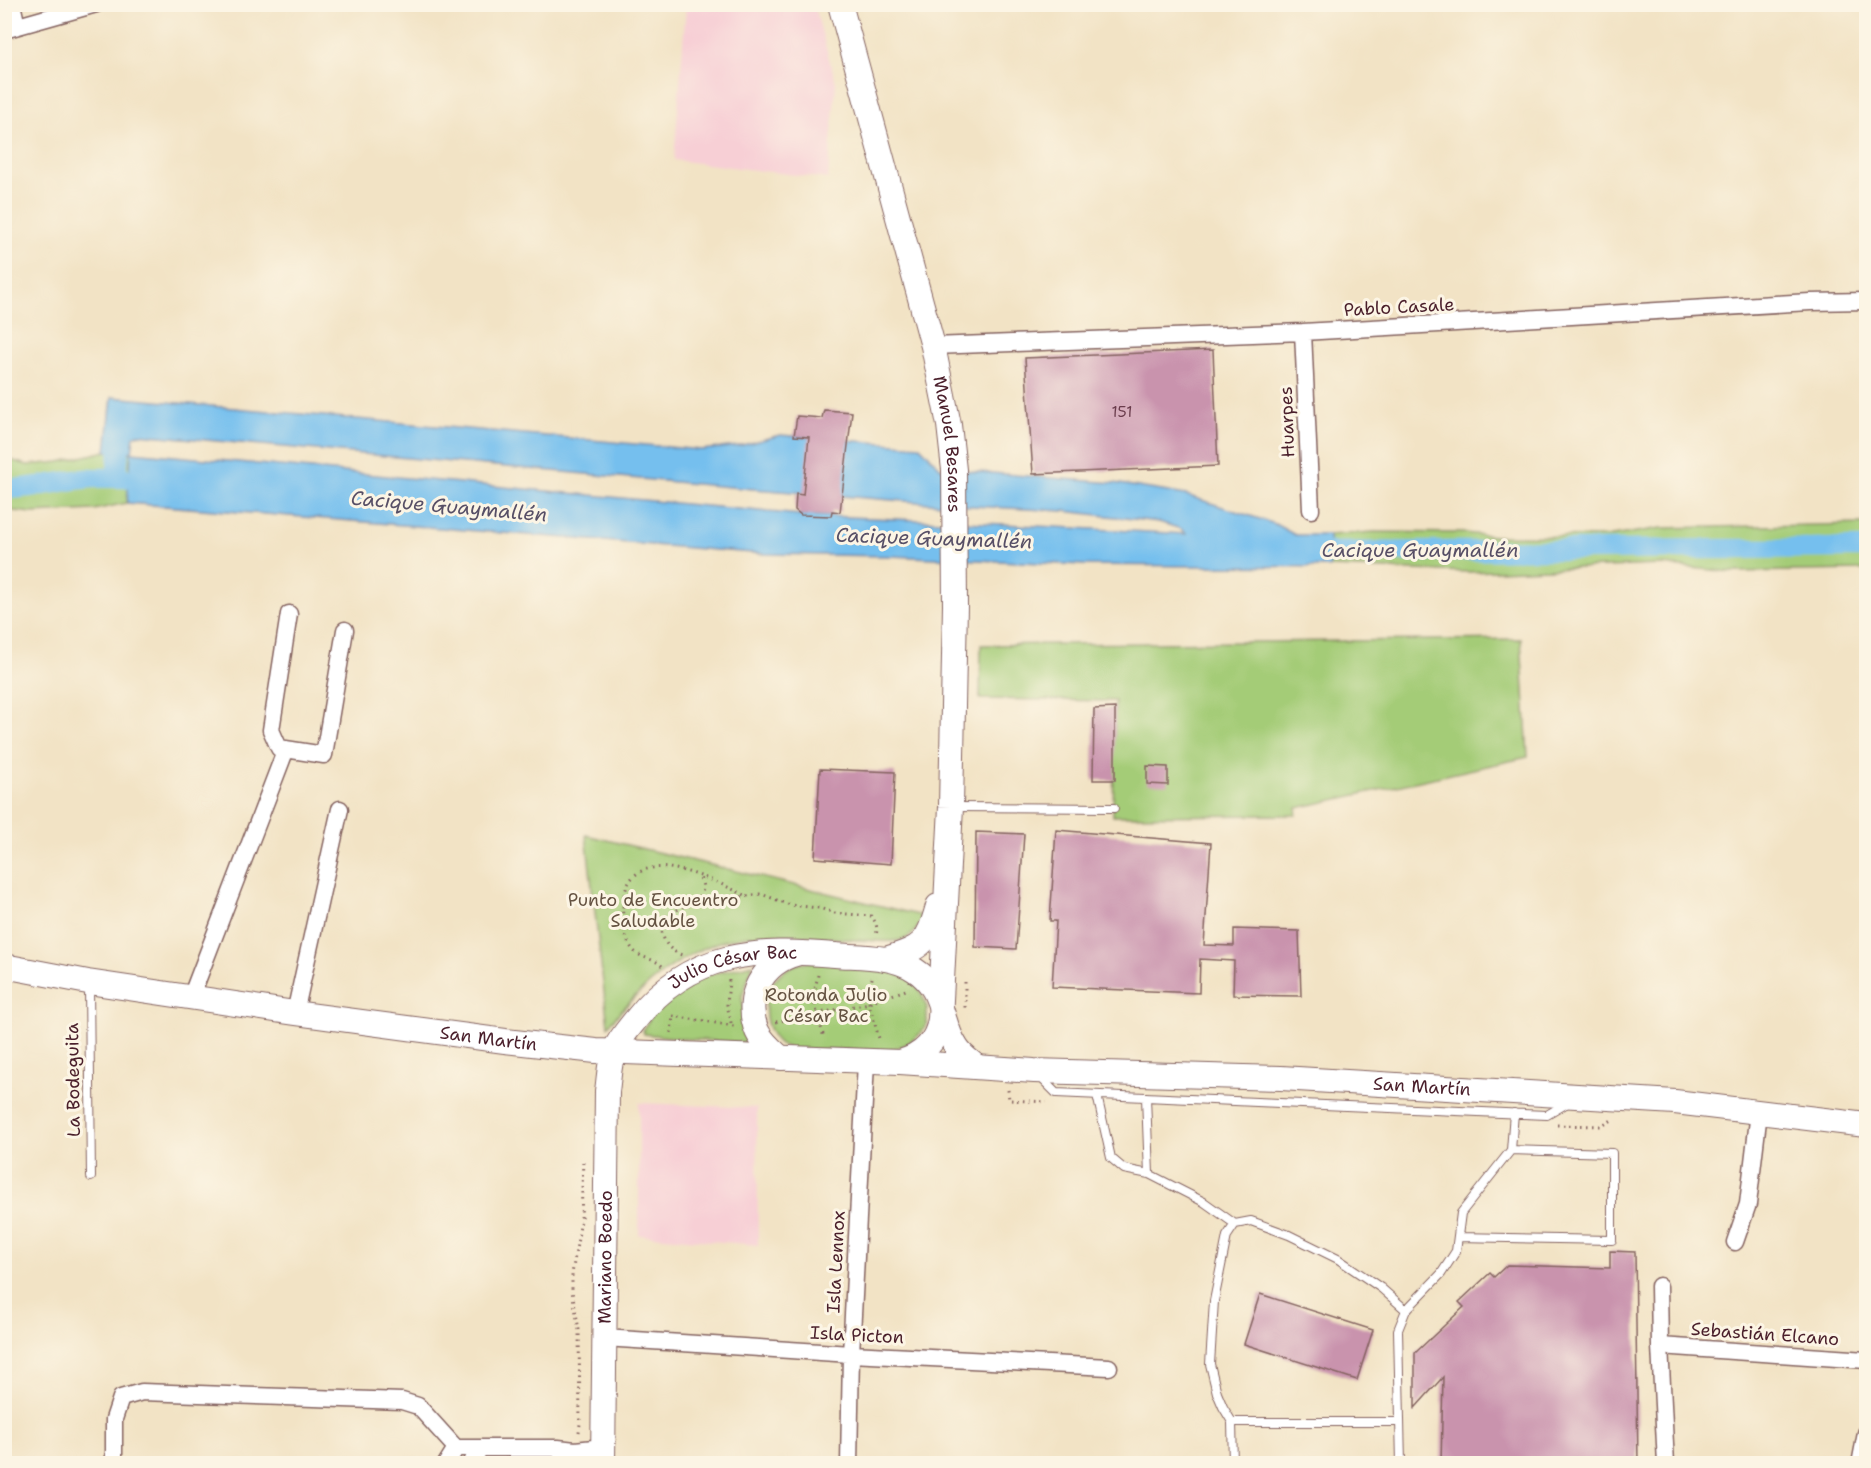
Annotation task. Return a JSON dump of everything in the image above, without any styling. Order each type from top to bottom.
[{"type":"main road","name":"Manuel Besares","points":[[840,4],[933,346],[949,425],[954,470],[951,807],[941,1006]]},
{"type":"main road","name":"Julio César Bac","points":[[613,1052],[644,1009],[669,986],[690,971],[719,960],[744,954],[878,953],[915,949],[924,942],[932,928],[947,878]]},
{"type":"main road","points":[[781,1058],[763,1042],[756,1026],[754,994],[765,972],[773,964],[784,957],[815,953]]},
{"type":"main road","name":"Julio César Bac","points":[[878,953],[917,971],[930,985],[941,1006]]},
{"type":"main road","name":"San Martín","points":[[4,966],[88,982],[295,1013],[505,1041],[613,1052],[977,1066],[1034,1071],[1281,1077],[1674,1102],[1866,1125]]},
{"type":"main road","points":[[884,1062],[916,1056],[930,1044],[940,1024],[941,1006]]},
{"type":"main road","points":[[941,1006],[956,1048],[977,1066]]},
{"type":"main road","name":"Mariano Boedo","points":[[603,1455],[607,1091],[613,1052]]},
{"type":"street","points":[[12,4],[11,28],[96,4]]},
{"type":"street","name":"Pablo Casale","points":[[933,346],[1303,332],[1810,302],[1866,301]]},
{"type":"street","name":"Huarpes","points":[[1303,332],[1311,510]]},
{"type":"street","points":[[289,614],[271,730],[279,748],[324,755],[345,630]]},
{"type":"street","points":[[191,997],[286,749]]},
{"type":"street","points":[[295,1013],[340,809]]},
{"type":"street","name":"Isla Lennox","points":[[849,1464],[851,1354],[884,1062]]},
{"type":"street","points":[[1735,1242],[1748,1204],[1759,1112]]},
{"type":"street","points":[[1659,1286],[1666,1464]]},
{"type":"street","name":"Isla Picton","points":[[604,1338],[1108,1367]]},
{"type":"street","name":"Sebastián Elcano","points":[[1660,1346],[1866,1360]]},
{"type":"street","points":[[114,1464],[114,1419],[121,1398],[142,1392],[402,1401],[418,1406],[456,1448],[558,1448],[603,1455]]},
{"type":"street","points":[[1860,1464],[1866,1433]]},
{"type":"street","points":[[446,1464],[456,1448]]},
{"type":"street","points":[[471,1464],[480,1448]]},
{"type":"lane","points":[[951,807],[1114,808]]},
{"type":"lane","name":"La Bodeguita","points":[[88,982],[91,1176]]},
{"type":"lane","points":[[1034,1071],[1056,1093],[1547,1115],[1580,1095]]},
{"type":"lane","points":[[1097,1095],[1111,1158],[1124,1169],[1149,1174],[1204,1202],[1235,1224]]},
{"type":"lane","points":[[1146,1097],[1149,1174]]},
{"type":"lane","points":[[1401,1464],[1398,1330],[1406,1310],[1441,1274],[1456,1251],[1461,1213],[1511,1150],[1514,1113]]},
{"type":"lane","points":[[1458,1238],[1612,1240],[1612,1153],[1511,1150]]},
{"type":"lane","points":[[1233,1464],[1232,1422],[1217,1393],[1210,1364],[1214,1301],[1227,1236],[1235,1224],[1251,1221],[1289,1235],[1338,1259],[1381,1288],[1406,1310]]},
{"type":"lane","points":[[1232,1422],[1400,1422]]},
{"type":"path","points":[[663,970],[657,962],[634,951],[623,922],[624,895],[629,882],[639,871],[657,867],[698,875],[746,895]]},
{"type":"path","points":[[623,922],[633,928],[643,929],[693,902],[702,894],[703,883],[698,875]]},
{"type":"path","points":[[685,906],[746,895],[764,895],[790,905],[819,908],[835,913],[871,916],[877,929],[878,953],[869,1003],[884,1062]]},
{"type":"path","points":[[663,918],[662,931],[668,947],[679,954],[687,955]]},
{"type":"path","points":[[815,953],[813,998],[828,1051],[826,1060]]},
{"type":"path","points":[[669,1054],[673,1016],[732,1026],[756,1026],[869,1003],[909,988]]},
{"type":"shaded area","points":[[686,5],[814,5],[836,83],[828,179],[674,160]]},
{"type":"shaded area","points":[[639,1103],[757,1108],[758,1245],[639,1235]]},
{"type":"green space","points":[[106,451],[131,452],[127,503],[94,510],[32,513],[5,510],[4,458],[27,465],[60,462]]},
{"type":"green space","points":[[1866,524],[1866,570],[1732,572],[1661,565],[1469,572],[1330,567],[1329,535],[1374,532],[1606,537],[1661,528]]},
{"type":"green space","points":[[1521,639],[1528,757],[1297,808],[1296,815],[1113,816],[1115,701],[980,699],[981,645]]},
{"type":"green space","name":"Punto de Encuentro Saludable","points":[[586,835],[923,916],[913,934],[895,941],[771,934],[753,935],[720,942],[687,956],[658,976],[608,1026]]},
{"type":"green space","name":"Rotonda Julio César Bac","points":[[820,960],[856,961],[910,978],[921,992],[927,1008],[927,1023],[922,1032],[907,1044],[888,1051],[792,1049],[779,1043],[772,1035],[768,1025],[766,1004],[772,984],[779,975],[803,963]]},
{"type":"green space","name":"Rotonda Julio César Bac","points":[[753,964],[742,996],[748,1043],[644,1034],[643,1029],[657,1008],[700,977]]},
{"type":"water","points":[[112,397],[701,450],[739,446],[780,435],[920,446],[942,469],[1114,483],[1186,495],[1275,524],[1295,535],[1329,535],[1330,567],[1085,565],[891,556],[765,554],[127,503],[131,452],[106,451]],"holes":[[[138,434],[954,505],[1064,511],[1159,522],[1181,529],[1186,534],[801,515],[132,452],[134,436]]]},
{"type":"building","points":[[1213,350],[1218,466],[1033,474],[1025,358]]},
{"type":"building","points":[[824,410],[852,412],[840,512],[832,511],[831,516],[801,515],[795,510],[796,494],[803,495],[809,437],[794,436],[797,416],[822,418]]},
{"type":"building","points":[[1115,708],[1115,780],[1093,780],[1094,709]]},
{"type":"building","points":[[1147,766],[1168,767],[1168,785],[1147,784]]},
{"type":"building","points":[[820,769],[895,772],[891,864],[815,858]]},
{"type":"building","points":[[1056,830],[1211,843],[1204,945],[1234,946],[1234,929],[1299,931],[1301,996],[1233,995],[1234,961],[1200,959],[1199,993],[1052,987],[1056,921],[1050,921]]},
{"type":"building","points":[[976,832],[1024,834],[1016,949],[975,947]]},
{"type":"building","points":[[1610,1251],[1635,1252],[1638,1464],[1441,1464],[1443,1377],[1415,1408],[1415,1353],[1464,1307],[1459,1302],[1490,1273],[1494,1277],[1507,1265],[1610,1268]]},
{"type":"building","points":[[1260,1294],[1373,1330],[1357,1380],[1244,1344]]},
{"type":"waterway","points":[[116,478],[122,427]]},
{"type":"waterway","name":"Cacique Guaymallén","points":[[4,489],[93,478],[154,480]]},
{"type":"waterway","name":"Cacique Guaymallén","points":[[1303,552],[1866,548]]}]
